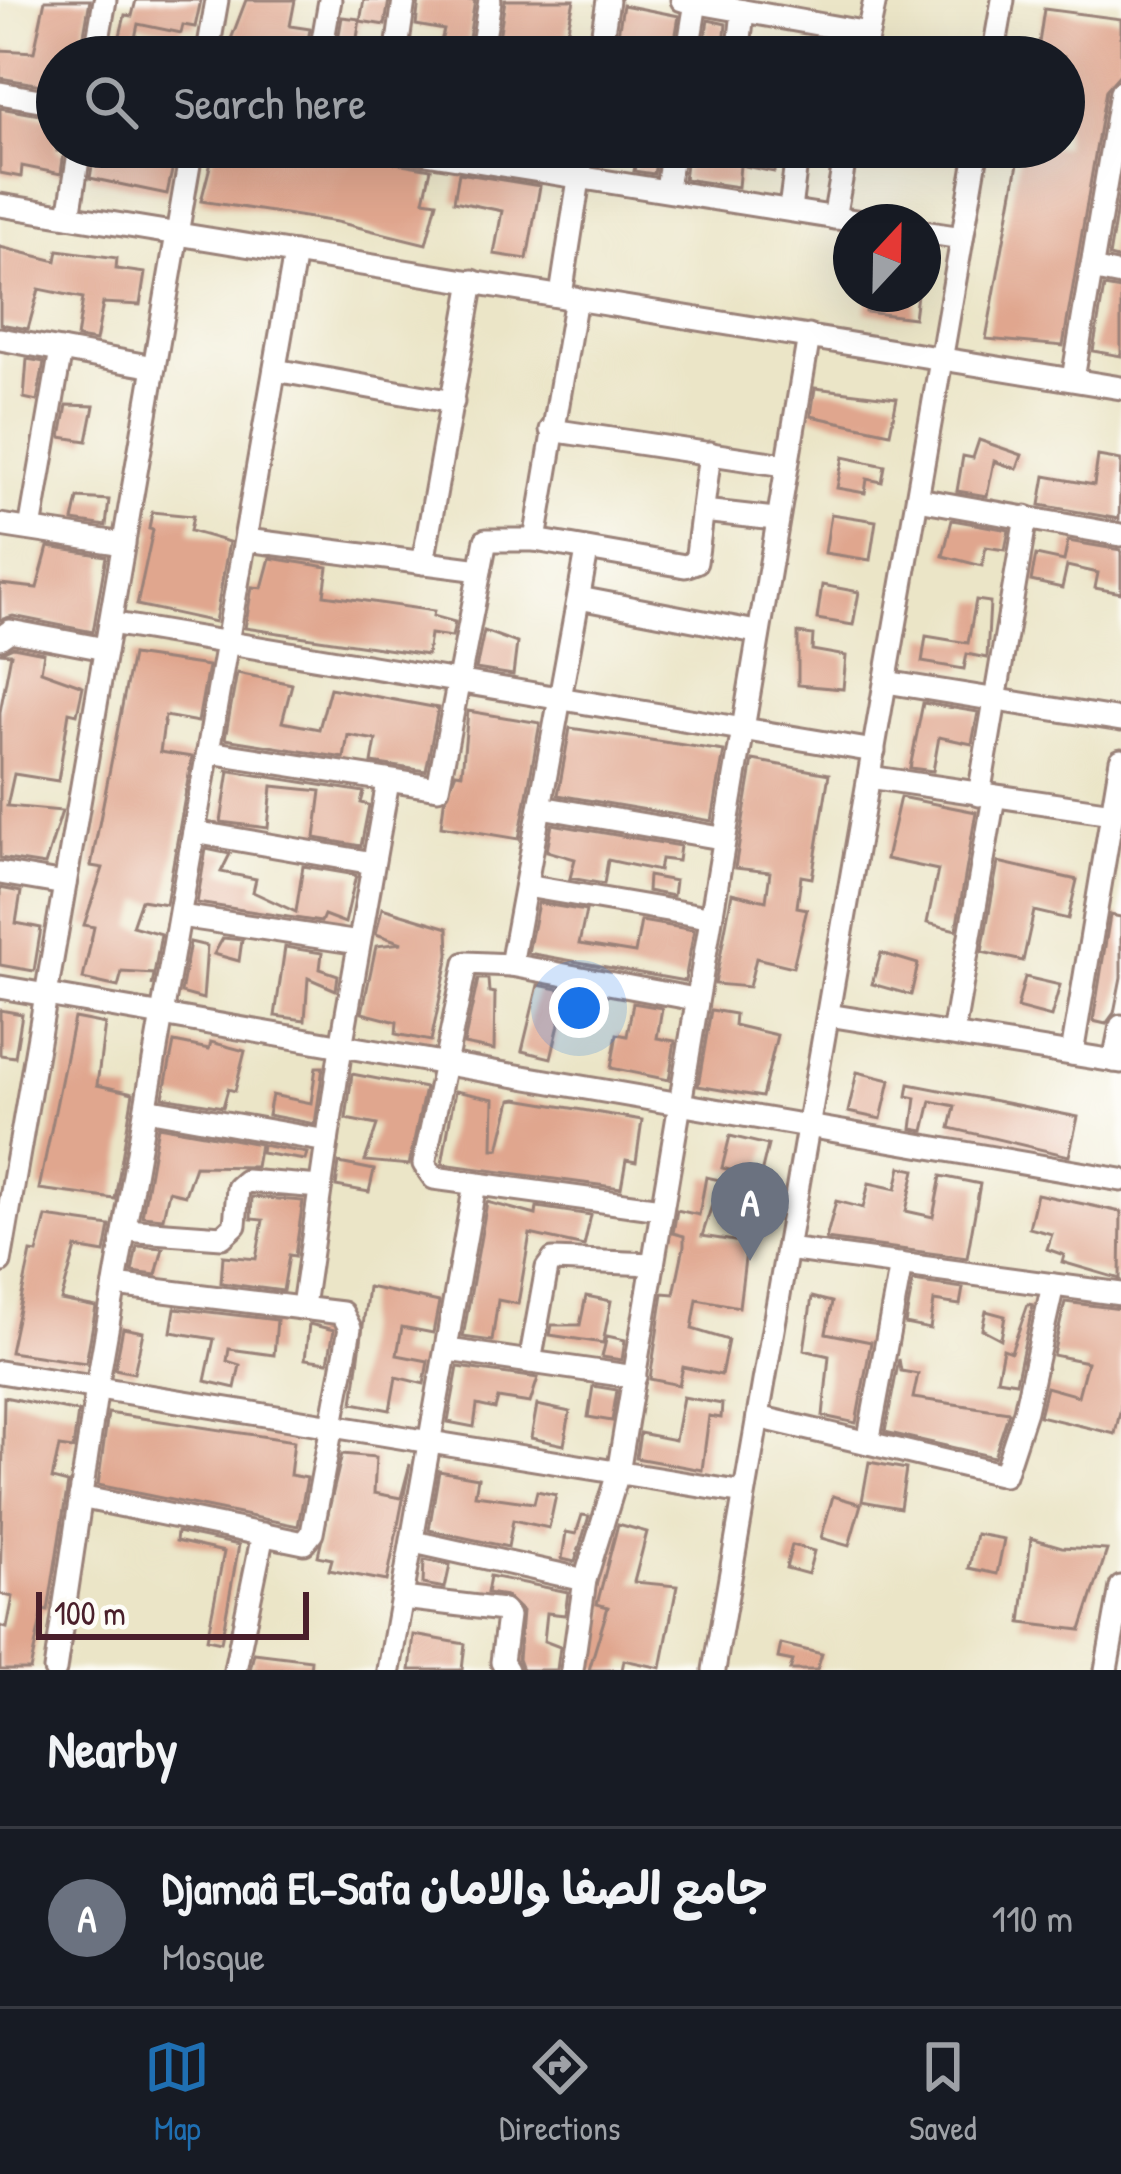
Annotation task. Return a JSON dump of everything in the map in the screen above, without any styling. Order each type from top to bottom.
[{"type":"street","points":[[99,36],[105,0]]},
{"type":"street","points":[[211,36],[217,0]]},
{"type":"street","points":[[324,36],[330,0]]},
{"type":"street","points":[[399,36],[404,0]]},
{"type":"street","points":[[484,36],[490,0]]},
{"type":"street","points":[[602,36],[608,0]]},
{"type":"street","points":[[867,36],[875,0]]},
{"type":"street","points":[[997,36],[1003,0]]},
{"type":"street","points":[[688,36],[689,1],[756,8],[868,33]]},
{"type":"street","points":[[0,93],[36,99]]},
{"type":"street","points":[[1072,379],[1091,269],[1111,219],[1121,93]]},
{"type":"street","points":[[69,215],[77,168]]},
{"type":"street","points":[[0,1262],[188,168]]},
{"type":"street","points":[[546,168],[833,218]]},
{"type":"street","points":[[535,540],[580,168]]},
{"type":"street","points":[[667,189],[670,168]]},
{"type":"street","points":[[790,208],[796,168]]},
{"type":"street","points":[[837,204],[843,168]]},
{"type":"street","points":[[714,1670],[974,168]]},
{"type":"street","points":[[0,205],[1121,388]]},
{"type":"street","points":[[941,235],[962,238]]},
{"type":"street","points":[[55,1670],[97,1387],[295,253]]},
{"type":"street","points":[[1091,269],[1121,275]]},
{"type":"street","points":[[424,563],[473,281]]},
{"type":"street","points":[[572,1670],[585,1580],[618,1474],[739,729],[809,336]]},
{"type":"street","points":[[0,339],[154,367]]},
{"type":"street","points":[[30,529],[61,350]]},
{"type":"street","points":[[275,370],[453,402]]},
{"type":"street","points":[[551,430],[785,465]]},
{"type":"street","points":[[209,752],[438,788],[486,540],[493,536],[535,540],[686,566],[696,562],[710,453]]},
{"type":"street","points":[[917,499],[1121,536]]},
{"type":"street","points":[[703,511],[775,520]]},
{"type":"street","points":[[953,1034],[986,796],[994,700],[1026,517]]},
{"type":"street","points":[[0,525],[124,544]]},
{"type":"street","points":[[246,540],[480,570]]},
{"type":"street","points":[[511,965],[587,551]]},
{"type":"street","points":[[579,598],[756,632]]},
{"type":"street","points":[[110,623],[874,752]]},
{"type":"street","points":[[0,638],[10,631],[105,650]]},
{"type":"street","points":[[886,682],[1121,720]]},
{"type":"street","points":[[1072,1054],[1112,874],[1112,813],[1121,760]]},
{"type":"street","points":[[869,777],[1112,813]]},
{"type":"street","points":[[303,1306],[340,1047],[388,782]]},
{"type":"street","points":[[541,807],[721,838]]},
{"type":"street","points":[[194,832],[373,862]]},
{"type":"street","points":[[0,873],[65,884]]},
{"type":"street","points":[[526,886],[708,917]]},
{"type":"street","points":[[180,916],[359,943]]},
{"type":"street","points":[[661,1209],[434,1178],[424,1164],[466,963],[511,965],[694,999]]},
{"type":"street","points":[[0,987],[1121,1180]]},
{"type":"street","points":[[827,1016],[1118,1062],[1121,1026]]},
{"type":"street","points":[[0,1106],[26,1110]]},
{"type":"street","points":[[146,1109],[327,1141]]},
{"type":"street","points":[[125,1230],[221,1238],[236,1225],[238,1188],[246,1181],[320,1187]]},
{"type":"street","points":[[389,1670],[433,1443],[475,1184]]},
{"type":"street","points":[[787,1249],[1121,1294]]},
{"type":"street","points":[[530,1362],[547,1268],[553,1260],[652,1264]]},
{"type":"street","points":[[868,1443],[901,1264]]},
{"type":"street","points":[[80,1497],[304,1543],[310,1539],[348,1318],[303,1306],[115,1285]]},
{"type":"street","points":[[758,1417],[1004,1475],[1025,1411],[1053,1285]]},
{"type":"street","points":[[448,1350],[635,1377]]},
{"type":"street","points":[[0,1372],[745,1493]]},
{"type":"street","points":[[235,1670],[263,1534]]},
{"type":"street","points":[[414,1542],[585,1580]]},
{"type":"street","points":[[1106,1670],[1116,1643],[1121,1587]]},
{"type":"street","points":[[403,1598],[503,1610],[507,1670]]},
{"type":"building","points":[[45,0],[90,0],[84,36],[37,36]]},
{"type":"building","points":[[136,0],[201,0],[195,27],[183,25],[181,33],[138,24],[135,36],[120,36],[125,15],[132,16]]},
{"type":"building","points":[[246,0],[295,0],[290,26],[310,29],[309,36],[232,36]]},
{"type":"building","points":[[364,0],[389,0],[385,25],[360,21]]},
{"type":"building","points":[[419,0],[475,0],[469,36],[442,36],[444,30],[416,25]]},
{"type":"building","points":[[505,0],[574,0],[567,33],[574,36],[499,36]]},
{"type":"building","points":[[623,5],[679,16],[676,36],[618,36]]},
{"type":"building","points":[[1044,9],[1121,19],[1121,73],[1106,90],[1063,346],[986,339],[1017,168],[1085,168],[1085,36],[1040,36]]},
{"type":"building","points":[[342,17],[360,19],[357,36],[339,36]]},
{"type":"building","points":[[708,20],[726,24],[725,36],[705,36]]},
{"type":"building","points":[[36,43],[36,84],[0,78],[0,50],[34,52]]},
{"type":"building","points":[[0,108],[36,114],[36,168],[62,168],[61,174],[22,166],[21,177],[0,173]]},
{"type":"building","points":[[92,168],[173,168],[167,194],[90,178]]},
{"type":"building","points":[[210,168],[425,168],[431,169],[424,200],[437,202],[426,244],[337,222],[201,201]]},
{"type":"building","points":[[635,168],[655,168],[654,174]]},
{"type":"building","points":[[685,168],[740,168],[738,187],[684,179]]},
{"type":"building","points":[[459,173],[540,186],[527,259],[494,254],[502,211],[454,201]]},
{"type":"building","points":[[1121,183],[1121,260],[1109,257]]},
{"type":"building","points":[[0,247],[56,261],[58,250],[117,258],[116,269],[145,273],[140,305],[103,303],[96,341],[77,338],[83,298],[39,289],[28,329],[0,324]]},
{"type":"building","points":[[1104,287],[1121,290],[1121,356],[1093,351]]},
{"type":"building","points":[[866,312],[915,312],[914,318]]},
{"type":"building","points":[[27,359],[44,362],[37,401],[24,398]]},
{"type":"building","points":[[815,388],[897,398],[890,433],[811,416]]},
{"type":"building","points":[[67,405],[94,406],[87,441],[61,437]]},
{"type":"building","points":[[979,440],[1022,455],[1017,469],[994,461],[987,496],[957,491],[963,456],[973,458]]},
{"type":"building","points":[[1098,456],[1121,460],[1119,519],[1040,505],[1045,476],[1094,485]]},
{"type":"building","points":[[843,457],[885,466],[882,482],[867,479],[865,493],[837,488]]},
{"type":"building","points":[[78,498],[109,500],[106,526],[73,521]]},
{"type":"building","points":[[152,512],[193,516],[190,531],[229,542],[215,622],[137,605],[153,530],[149,529]]},
{"type":"building","points":[[831,514],[876,521],[870,560],[825,553]]},
{"type":"building","points":[[952,520],[1009,530],[1005,550],[986,547],[982,566],[943,556]]},
{"type":"building","points":[[1068,541],[1121,550],[1121,593],[1095,588],[1098,573],[1067,566],[1062,588],[1031,581],[1036,555],[1064,561]]},
{"type":"building","points":[[48,547],[106,556],[93,632],[13,616],[0,620],[0,584],[37,588]]},
{"type":"building","points":[[270,558],[328,567],[324,595],[434,611],[433,616],[455,622],[452,637],[430,634],[427,655],[245,628],[252,587],[262,588]]},
{"type":"building","points":[[822,585],[859,592],[853,625],[817,619]]},
{"type":"building","points":[[976,600],[990,602],[987,658],[967,654],[964,669],[922,662],[926,636],[968,643]]},
{"type":"building","points":[[484,631],[517,643],[513,675],[476,669]]},
{"type":"building","points":[[798,633],[813,635],[812,650],[846,656],[843,689],[798,685]]},
{"type":"building","points":[[13,647],[44,653],[41,671],[83,686],[77,714],[69,712],[58,781],[14,774],[7,806],[62,811],[45,865],[0,858],[0,712],[11,654],[0,653]]},
{"type":"building","points":[[132,655],[208,666],[198,722],[165,716],[160,752],[192,757],[166,904],[141,900],[132,926],[161,934],[152,986],[154,974],[122,972],[118,987],[83,979],[94,927],[84,925],[103,868],[91,866]]},
{"type":"building","points":[[237,673],[292,684],[282,722],[319,729],[330,688],[438,708],[426,771],[372,763],[376,740],[348,735],[344,758],[225,739]]},
{"type":"building","points":[[923,703],[978,712],[972,744],[939,737],[933,771],[910,768]]},
{"type":"building","points":[[468,711],[540,723],[519,839],[441,826],[444,802],[456,772],[462,773]]},
{"type":"building","points":[[570,728],[724,751],[712,821],[558,795]]},
{"type":"building","points":[[753,760],[829,774],[812,878],[801,876],[797,907],[807,909],[793,967],[756,958],[749,987],[715,984],[732,893],[766,901],[770,872],[735,868]]},
{"type":"building","points":[[225,770],[364,792],[361,803],[369,805],[361,846],[315,838],[321,791],[272,786],[268,828],[221,822],[229,771]]},
{"type":"building","points":[[900,797],[976,812],[956,930],[927,923],[938,870],[886,859]]},
{"type":"building","points":[[552,824],[680,846],[678,861],[661,859],[659,871],[608,860],[604,884],[570,878],[575,859],[547,851]]},
{"type":"building","points":[[206,849],[230,854],[221,872],[256,879],[253,892],[296,912],[303,866],[356,875],[345,923],[324,915],[321,922],[197,903]]},
{"type":"building","points":[[998,862],[1077,880],[1068,919],[1034,911],[1023,961],[982,952]]},
{"type":"building","points":[[648,876],[675,881],[673,896],[647,891]]},
{"type":"building","points":[[0,888],[21,892],[16,923],[41,928],[34,971],[0,965]]},
{"type":"building","points":[[538,903],[586,911],[579,944],[635,953],[641,921],[694,930],[685,981],[528,953]]},
{"type":"building","points":[[382,908],[448,928],[449,955],[431,1041],[396,1034],[397,1022],[362,1013],[376,946],[402,943],[376,934]]},
{"type":"building","points":[[1110,915],[1121,917],[1121,977],[1114,1013],[1106,1024],[1093,1021]]},
{"type":"building","points":[[223,938],[242,940],[239,961],[214,954]]},
{"type":"building","points":[[190,942],[207,946],[203,999],[181,993]]},
{"type":"building","points":[[285,947],[322,953],[320,969],[338,975],[336,990],[308,978],[305,1020],[275,1016]]},
{"type":"building","points":[[881,953],[918,964],[911,995],[872,984]]},
{"type":"building","points":[[1025,977],[1060,985],[1051,1017],[1017,1008]]},
{"type":"building","points":[[478,979],[488,979],[489,992],[495,993],[494,1050],[464,1044]]},
{"type":"building","points":[[538,985],[599,997],[593,1023],[561,1016],[551,1058],[522,1051]]},
{"type":"building","points":[[633,1003],[662,1008],[657,1038],[675,1041],[669,1080],[611,1068],[617,1034],[627,1036]]},
{"type":"building","points":[[0,1010],[22,1014],[15,1057],[0,1055]]},
{"type":"building","points":[[711,1010],[735,1014],[734,1025],[777,1035],[762,1097],[698,1086]]},
{"type":"building","points":[[74,1018],[105,1024],[97,1085],[133,1093],[115,1199],[39,1189]]},
{"type":"building","points":[[174,1042],[209,1049],[211,1042],[245,1051],[235,1091],[228,1089],[223,1107],[163,1097]]},
{"type":"building","points":[[316,1067],[323,1067],[315,1124],[268,1115],[272,1095],[311,1103]]},
{"type":"building","points":[[857,1072],[890,1080],[881,1119],[848,1112]]},
{"type":"building","points":[[352,1074],[425,1088],[409,1165],[365,1161],[377,1125],[346,1119]]},
{"type":"building","points":[[909,1084],[1078,1117],[1069,1156],[950,1128],[955,1106],[931,1101],[924,1131],[912,1129],[916,1098],[907,1096]]},
{"type":"building","points":[[455,1091],[494,1099],[493,1149],[499,1149],[511,1100],[642,1120],[636,1162],[626,1160],[621,1188],[442,1164]]},
{"type":"building","points":[[158,1126],[260,1144],[256,1167],[195,1166],[185,1195],[169,1191],[163,1218],[142,1216]]},
{"type":"building","points":[[730,1136],[768,1145],[760,1178],[722,1168]]},
{"type":"building","points":[[262,1145],[307,1153],[305,1160],[261,1153]]},
{"type":"building","points":[[339,1163],[374,1170],[369,1192],[336,1186]]},
{"type":"building","points":[[901,1167],[915,1170],[906,1211],[933,1217],[941,1176],[980,1184],[967,1258],[826,1239],[836,1201],[863,1208],[869,1183],[896,1189]]},
{"type":"building","points":[[706,1177],[720,1180],[702,1236],[747,1243],[739,1307],[697,1299],[692,1329],[728,1340],[721,1375],[683,1367],[679,1385],[650,1379],[663,1293],[674,1294],[684,1246],[684,1236],[673,1233],[677,1210],[699,1215]]},
{"type":"building","points":[[1037,1194],[1121,1212],[1120,1279],[1062,1262],[1064,1255],[1047,1249],[1052,1234],[1029,1228]]},
{"type":"building","points":[[252,1197],[303,1201],[295,1256],[289,1255],[283,1291],[221,1283],[223,1256],[256,1259],[263,1220],[251,1219]]},
{"type":"building","points":[[487,1202],[536,1215],[537,1207],[591,1215],[584,1246],[530,1234],[518,1304],[498,1300],[492,1341],[463,1337]]},
{"type":"building","points":[[46,1217],[110,1226],[105,1253],[76,1248],[61,1300],[96,1307],[86,1363],[10,1352],[31,1252],[37,1253]]},
{"type":"building","points":[[137,1246],[163,1248],[156,1275],[132,1272]]},
{"type":"building","points":[[913,1281],[963,1288],[960,1305],[934,1301],[930,1329],[905,1324]]},
{"type":"building","points":[[368,1287],[439,1302],[433,1333],[402,1327],[397,1355],[428,1361],[424,1384],[396,1377],[390,1410],[353,1403]]},
{"type":"building","points":[[586,1296],[611,1301],[603,1343],[550,1335],[552,1325],[580,1325]]},
{"type":"building","points":[[812,1297],[832,1302],[826,1333],[871,1342],[856,1423],[823,1416],[829,1356],[804,1350]]},
{"type":"building","points":[[1065,1302],[1121,1309],[1121,1407],[1115,1434],[1039,1416],[1046,1387],[1078,1396],[1087,1362],[1053,1355]]},
{"type":"building","points":[[1028,1304],[1033,1305],[1016,1382],[997,1379],[1003,1349],[1011,1352]]},
{"type":"building","points":[[175,1308],[277,1320],[274,1355],[229,1349],[227,1361],[240,1365],[235,1388],[205,1381],[214,1339],[171,1332]]},
{"type":"building","points":[[986,1311],[1005,1316],[1001,1339],[982,1329]]},
{"type":"building","points":[[309,1324],[334,1330],[328,1362],[305,1359]]},
{"type":"building","points":[[123,1328],[143,1332],[134,1373],[115,1369]]},
{"type":"building","points":[[607,1336],[625,1340],[622,1360],[602,1357]]},
{"type":"building","points":[[899,1359],[901,1371],[918,1374],[913,1398],[1009,1412],[994,1457],[885,1432]]},
{"type":"building","points":[[458,1367],[538,1378],[530,1403],[498,1398],[495,1409],[477,1405],[474,1427],[448,1422]]},
{"type":"building","points":[[593,1386],[617,1390],[612,1421],[588,1417]]},
{"type":"building","points":[[4,1397],[78,1412],[73,1449],[59,1447],[52,1479],[68,1483],[48,1611],[43,1610],[30,1670],[0,1670],[0,1626],[7,1628],[13,1597],[0,1594]]},
{"type":"building","points":[[683,1397],[722,1404],[721,1418],[709,1416],[702,1470],[636,1458],[640,1433],[675,1440]]},
{"type":"building","points":[[537,1405],[570,1412],[564,1445],[531,1438]]},
{"type":"building","points":[[108,1413],[294,1441],[290,1475],[307,1478],[298,1526],[98,1485]]},
{"type":"building","points":[[342,1454],[376,1457],[374,1493],[401,1498],[410,1464],[387,1581],[329,1570],[332,1559],[318,1556]]},
{"type":"building","points":[[869,1462],[906,1469],[900,1508],[862,1501]]},
{"type":"building","points":[[439,1471],[478,1478],[475,1495],[534,1503],[537,1491],[556,1495],[549,1528],[513,1520],[508,1547],[429,1530]]},
{"type":"building","points":[[833,1496],[861,1504],[849,1546],[821,1538]]},
{"type":"building","points":[[582,1515],[589,1516],[575,1562],[562,1559],[566,1532],[576,1534]]},
{"type":"building","points":[[618,1524],[647,1532],[634,1582],[677,1586],[661,1668],[624,1660],[622,1670],[589,1670],[608,1607],[597,1604]]},
{"type":"building","points":[[177,1532],[239,1545],[221,1642],[207,1639],[224,1552],[176,1541]]},
{"type":"building","points":[[976,1534],[1004,1539],[997,1574],[969,1568]]},
{"type":"building","points":[[1031,1538],[1062,1547],[1107,1550],[1081,1630],[1021,1623]]},
{"type":"building","points":[[792,1545],[814,1551],[808,1574],[786,1568]]},
{"type":"building","points":[[424,1560],[450,1565],[445,1588],[423,1584]]},
{"type":"building","points":[[490,1576],[568,1592],[565,1615],[547,1613],[544,1641],[560,1647],[557,1670],[522,1670],[518,1659],[522,1611],[506,1596],[487,1593]]},
{"type":"building","points":[[414,1635],[465,1644],[462,1670],[410,1670]]},
{"type":"building","points":[[781,1644],[822,1654],[817,1670],[790,1670],[793,1661],[778,1658]]},
{"type":"building","points":[[254,1653],[311,1660],[310,1670],[250,1670]]},
{"type":"place","name":"Djamaâ El-Safa جامع الصفا والامان","points":[[750,1261]]}]
